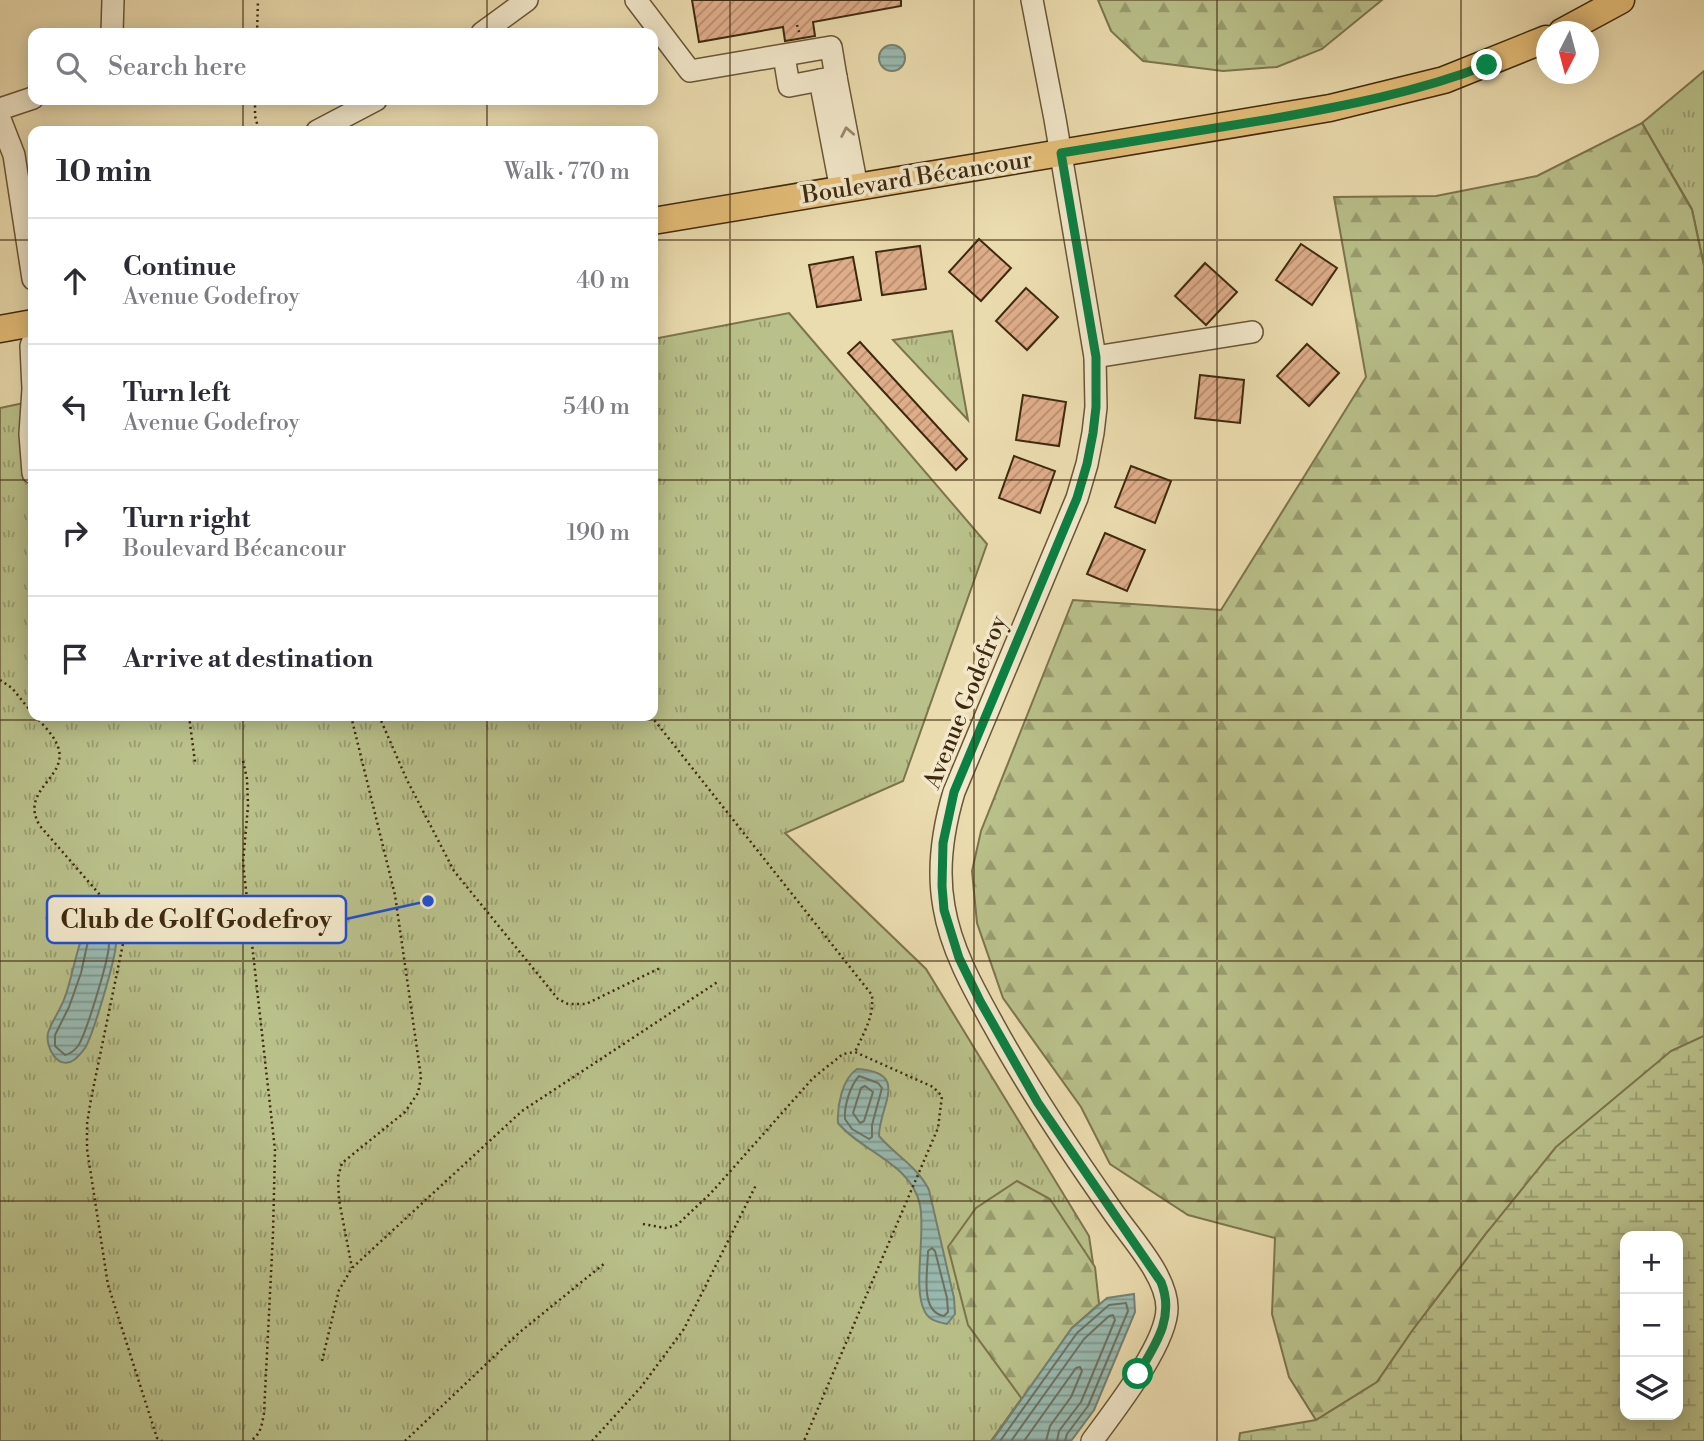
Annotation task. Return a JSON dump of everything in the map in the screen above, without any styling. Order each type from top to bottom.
[{"type":"main road","points":[[1574,21],[1589,8],[1620,0]]},
{"type":"main road","name":"Boulevard Bécancour","points":[[658,220],[1312,112],[1459,76],[1536,43]]},
{"type":"main road","points":[[0,329],[28,324]]},
{"type":"street","points":[[112,28],[113,0]]},
{"type":"street","points":[[489,28],[527,0]]},
{"type":"street","points":[[636,0],[657,28]]},
{"type":"street","name":"Avenue Godefroy","points":[[1032,0],[1096,357],[1094,421],[1082,482],[959,779],[944,830],[941,872],[944,910],[951,936],[980,1001],[1051,1123],[1148,1261],[1165,1293],[1166,1316],[1159,1337],[1131,1386],[1092,1441]]},
{"type":"street","points":[[658,29],[690,71],[831,47],[828,79],[849,188]]},
{"type":"street","points":[[784,55],[789,86],[828,79]]},
{"type":"street","points":[[0,109],[28,100]]},
{"type":"street","points":[[327,126],[366,105]]},
{"type":"street","points":[[0,119],[14,155],[28,228]]},
{"type":"street","points":[[1096,357],[1252,332]]},
{"type":"path","points":[[257,28],[258,0]]},
{"type":"path","points":[[255,105],[258,126]]},
{"type":"path","points":[[0,680],[12,688],[28,708]]},
{"type":"path","points":[[39,721],[54,738],[60,750],[59,764],[35,799],[33,815],[121,919],[125,934],[91,1099],[87,1149],[108,1285],[157,1438],[162,1441]]},
{"type":"path","points":[[190,721],[195,762]]},
{"type":"path","points":[[352,721],[394,895],[421,1077],[418,1093],[405,1112],[342,1163],[338,1177],[339,1200],[352,1268]]},
{"type":"path","points":[[381,721],[407,780],[454,871],[558,999],[568,1004],[586,1004],[660,968]]},
{"type":"path","points":[[655,721],[872,995],[870,1020],[855,1052]]},
{"type":"path","points":[[243,761],[248,807],[243,863],[275,1150],[264,1413],[256,1438],[250,1441]]},
{"type":"path","points":[[322,1361],[340,1290],[352,1268],[522,1111],[719,981]]},
{"type":"path","points":[[643,1224],[665,1228],[677,1224],[710,1193],[813,1078],[843,1054],[855,1052],[933,1087],[942,1096],[938,1128],[804,1441]]},
{"type":"path","points":[[592,1441],[641,1387],[684,1329],[756,1185]]},
{"type":"path","points":[[405,1441],[520,1332],[605,1263]]},
{"type":"green space","points":[[1098,0],[1382,0],[1322,49],[1277,67],[1223,71],[1143,61],[1111,31]]},
{"type":"green space","points":[[1704,71],[1704,266],[1692,209],[1642,123]]},
{"type":"green space","points":[[1642,123],[1692,210],[1704,266],[1704,1036],[1671,1051],[1488,1231],[1377,1382],[1316,1420],[1289,1377],[1272,1314],[1275,1238],[1188,1215],[1110,1164],[1081,1107],[1003,998],[977,923],[972,871],[981,831],[1073,600],[1221,610],[1366,377],[1334,197],[1436,196],[1537,176]]},
{"type":"green space","points":[[789,313],[987,544],[903,781],[785,833],[926,969],[1089,1236],[1099,1304],[1072,1328],[991,1441],[0,1441],[0,408],[28,402],[28,721],[658,721],[658,338]]},
{"type":"green space","points":[[952,331],[968,420],[893,340]]},
{"type":"green space","points":[[1704,1036],[1704,1441],[1239,1441],[1240,1433],[1316,1420],[1377,1382],[1488,1231],[1556,1147],[1671,1051]]},
{"type":"green space","points":[[1017,1181],[1050,1199],[1095,1267],[1099,1304],[1072,1328],[1022,1399],[968,1325],[948,1247],[976,1208]]},
{"type":"water","points":[[892,45],[901,49],[905,58],[901,67],[892,71],[883,67],[879,58],[883,49]]},
{"type":"water","points":[[95,916],[105,917],[114,931],[116,941],[113,962],[99,1012],[85,1048],[74,1060],[63,1062],[51,1051],[48,1033],[69,986],[85,930]]},
{"type":"water","points":[[857,1069],[873,1072],[883,1077],[888,1084],[879,1136],[913,1168],[929,1190],[954,1298],[955,1314],[947,1324],[929,1317],[921,1302],[921,1217],[915,1191],[897,1169],[838,1123],[842,1093],[848,1079]]},
{"type":"water","points":[[1134,1294],[1135,1312],[1094,1410],[1071,1441],[992,1441],[1072,1328],[1107,1298]]},
{"type":"building","points":[[692,0],[901,0],[901,6],[813,22],[815,36],[785,41],[783,27],[699,42]]},
{"type":"building","points":[[979,239],[1011,268],[981,301],[949,272]]},
{"type":"building","points":[[1301,244],[1337,268],[1312,305],[1276,280]]},
{"type":"building","points":[[920,246],[926,289],[882,295],[876,252]]},
{"type":"building","points":[[853,257],[861,300],[817,307],[809,265]]},
{"type":"building","points":[[1205,263],[1237,292],[1206,325],[1175,296]]},
{"type":"building","points":[[1026,288],[1058,317],[1027,350],[996,321]]},
{"type":"building","points":[[860,342],[967,459],[956,470],[848,353]]},
{"type":"building","points":[[1307,344],[1339,373],[1309,406],[1277,376]]},
{"type":"building","points":[[1200,375],[1244,380],[1240,423],[1195,418]]},
{"type":"building","points":[[1023,395],[1066,402],[1059,446],[1016,440]]},
{"type":"building","points":[[1014,456],[1055,471],[1040,513],[999,498]]},
{"type":"building","points":[[1131,466],[1171,481],[1155,523],[1115,507]]},
{"type":"building","points":[[1105,533],[1145,550],[1127,591],[1087,574]]},
{"type":"place","name":"Club de Golf Godefroy","points":[[428,901]]},
{"type":"route","points":[[1138,1374],[1164,1324],[1167,1310],[1161,1282],[1051,1123],[1002,1041],[959,958],[942,898],[943,843],[954,792],[1077,498],[1093,433],[1096,357],[1061,153],[1312,112],[1401,92],[1487,65]]}]
